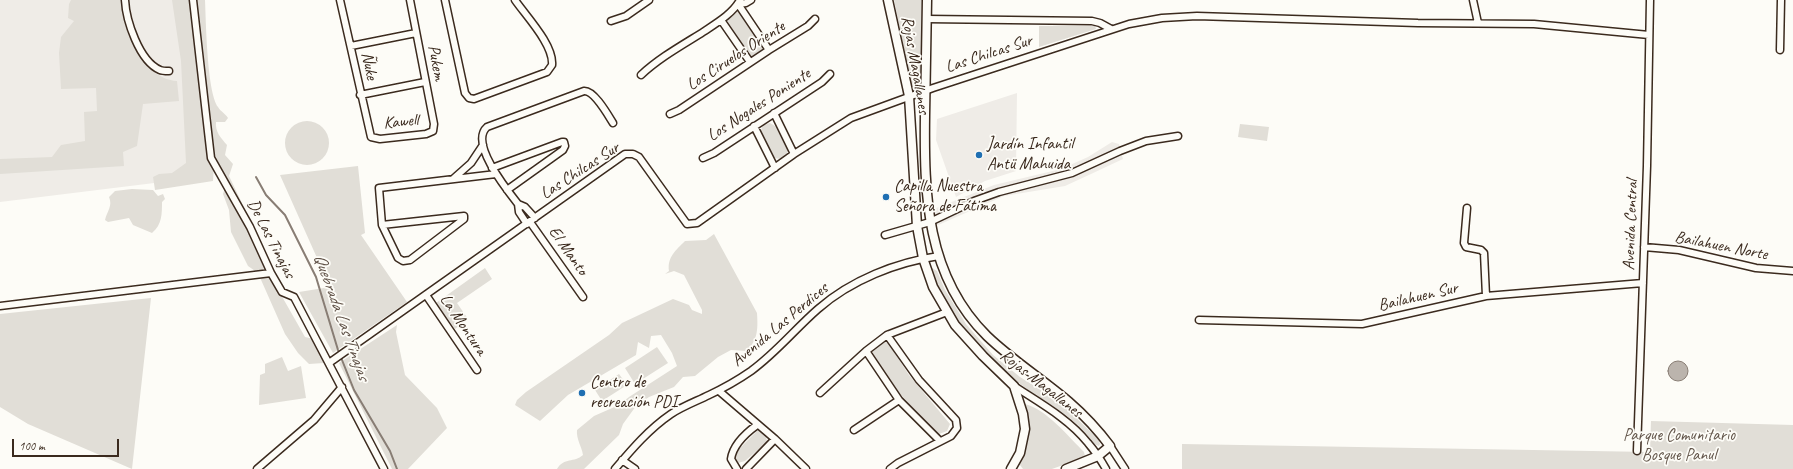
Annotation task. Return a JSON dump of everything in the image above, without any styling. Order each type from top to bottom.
[{"type":"street","points":[[125,0],[127,19],[145,56],[160,70],[169,71]]},
{"type":"street","name":"De Las Tinajas","points":[[193,0],[209,152],[218,172],[224,179],[250,227],[271,273],[282,292],[294,297],[384,469]]},
{"type":"street","name":"Ñuke","points":[[340,0],[360,95],[371,137]]},
{"type":"street","name":"Pukem","points":[[410,0],[434,124],[433,131]]},
{"type":"street","points":[[445,0],[465,93],[469,98],[474,99],[547,72],[552,65],[552,57],[546,43],[515,0]]},
{"type":"street","points":[[611,21],[626,16],[649,0]]},
{"type":"street","points":[[739,2],[746,3],[751,0]]},
{"type":"street","name":"Rojas Magallanes","points":[[888,0],[909,96],[917,226],[923,258],[933,287],[960,331],[982,356],[1014,386],[1063,419],[1088,443],[1106,469]]},
{"type":"street","name":"Rojas Magallanes","points":[[927,0],[925,174],[930,222],[939,256],[956,296],[978,327],[1018,362],[1069,402],[1093,425],[1110,446],[1125,469]]},
{"type":"street","points":[[1473,0],[1478,23]]},
{"type":"street","name":"Avenida Central","points":[[1637,452],[1647,166],[1650,0]]},
{"type":"street","points":[[1780,50],[1781,0]]},
{"type":"street","points":[[641,75],[652,65],[721,20],[739,2]]},
{"type":"street","points":[[739,2],[769,50]]},
{"type":"street","name":"Las Chilcas Sur","points":[[329,363],[628,154],[639,156],[687,224],[697,223],[794,154],[851,118],[926,90],[1111,29],[1148,20],[1184,16],[1544,25],[1649,35]]},
{"type":"street","name":"Los Ciruelos Oriente","points":[[670,114],[679,110],[750,62],[808,26],[816,19]]},
{"type":"street","points":[[926,19],[1092,21],[1100,23],[1111,29]]},
{"type":"street","points":[[721,20],[750,62]]},
{"type":"street","points":[[350,46],[416,33]]},
{"type":"street","name":"Los Nogales Poniente","points":[[703,158],[714,153],[822,82],[830,74]]},
{"type":"street","points":[[360,95],[425,82]]},
{"type":"street","points":[[531,221],[519,212],[518,204],[494,171],[483,145],[483,132],[487,127],[588,90],[593,94],[613,123]]},
{"type":"street","points":[[774,113],[794,154]]},
{"type":"street","points":[[754,126],[775,168]]},
{"type":"street","name":"Kawell","points":[[371,137],[380,139],[426,134],[433,131]]},
{"type":"street","points":[[884,236],[930,222],[974,201],[999,192],[1072,173],[1146,141],[1178,136]]},
{"type":"street","points":[[382,225],[461,215],[464,216],[464,218],[410,260],[405,261],[398,258],[382,225],[379,188],[452,180],[494,171],[564,142],[565,146],[563,150],[507,190]]},
{"type":"street","points":[[452,180],[471,163],[483,145]]},
{"type":"street","points":[[518,204],[525,206],[531,221]]},
{"type":"street","points":[[1467,208],[1464,243],[1466,247],[1481,250],[1484,253],[1486,296]]},
{"type":"street","name":"El Manto","points":[[531,221],[583,297]]},
{"type":"street","name":"Bailahuen Norte","points":[[1644,247],[1679,250],[1756,268],[1793,271]]},
{"type":"street","name":"Avenida Las Perdices","points":[[615,469],[640,440],[664,419],[682,408],[719,391],[768,358],[788,340],[815,311],[834,297],[878,274],[923,258],[939,256]]},
{"type":"street","points":[[0,306],[271,273]]},
{"type":"street","name":"Bailahuen Sur","points":[[1199,320],[1362,324],[1486,296],[1643,283]]},
{"type":"street","name":"La Montura","points":[[426,295],[477,370]]},
{"type":"street","points":[[820,393],[866,351],[887,335],[947,312]]},
{"type":"street","points":[[887,335],[918,380],[956,420],[957,428],[951,436],[898,463],[890,469]]},
{"type":"street","points":[[866,351],[899,400],[940,441]]},
{"type":"street","points":[[1011,469],[1017,460],[1023,445],[1025,430],[1023,414],[1014,386]]},
{"type":"street","points":[[257,469],[314,420],[342,387]]},
{"type":"street","points":[[719,391],[775,439],[806,469]]},
{"type":"street","points":[[854,430],[899,400]]},
{"type":"street","points":[[737,469],[731,459],[732,451],[750,430],[757,425]]},
{"type":"street","points":[[746,469],[775,439]]},
{"type":"street","points":[[1066,469],[1098,456],[1110,446]]},
{"type":"street","points":[[622,460],[635,469]]},
{"type":"street","points":[[1017,460],[1018,469]]},
{"type":"shaded area","points":[[0,0],[183,0],[203,177],[0,202]]},
{"type":"shaded area","name":"Jardín Infantil Antü Mahuida","points":[[1017,93],[1016,171],[985,181],[956,197],[936,140],[937,119]]},
{"type":"shaded area","points":[[1112,142],[1119,144],[1123,159],[1065,186],[1004,196],[936,226],[934,209],[994,185],[1061,169],[1088,157]]},
{"type":"shaded area","points":[[1674,361],[1682,361],[1688,367],[1688,375],[1682,381],[1674,381],[1668,375],[1668,367]]},
{"type":"green space","points":[[71,0],[121,0],[126,25],[137,51],[154,72],[165,78],[177,81],[179,101],[143,104],[137,146],[123,152],[124,166],[0,174],[0,159],[52,157],[61,145],[85,141],[84,112],[97,111],[96,88],[61,89],[59,53],[61,37],[74,21],[68,18],[69,4]]},
{"type":"green space","points":[[172,0],[205,0],[211,87],[218,107],[228,118],[225,122],[216,122],[216,129],[227,145],[225,155],[233,164],[229,176],[277,276],[276,286],[305,337],[318,340],[326,353],[324,363],[309,364],[298,353],[285,334],[258,273],[248,266],[231,232],[229,210],[223,194],[225,181],[221,172],[214,164],[213,181],[155,190],[153,177],[159,174],[172,173],[186,163],[181,61]]},
{"type":"green space","points":[[894,0],[922,0],[921,83],[919,86],[914,86],[911,83]]},
{"type":"green space","points":[[736,12],[740,12],[742,14],[763,47],[762,52],[752,59],[749,58],[728,26],[728,20]]},
{"type":"green space","points":[[1039,26],[1095,26],[1096,29],[1039,47]]},
{"type":"green space","points":[[303,121],[311,121],[316,122],[323,127],[328,134],[328,152],[323,159],[316,164],[303,165],[295,162],[288,155],[285,147],[285,139],[288,131],[295,124]]},
{"type":"green space","points":[[770,123],[775,126],[788,150],[787,155],[781,159],[774,158],[760,133],[763,125]]},
{"type":"green space","points":[[1240,124],[1269,127],[1267,141],[1238,137]]},
{"type":"green space","points":[[358,166],[365,233],[361,235],[407,302],[333,353],[299,292],[330,287],[280,175]]},
{"type":"green space","points":[[132,189],[153,190],[158,196],[163,194],[165,199],[162,202],[160,223],[152,233],[133,225],[129,218],[108,222],[105,220],[110,206],[109,197],[115,191]]},
{"type":"green space","points":[[714,234],[757,313],[756,334],[751,347],[747,351],[731,350],[718,357],[695,376],[683,377],[674,387],[649,397],[636,406],[623,424],[619,435],[584,469],[557,469],[566,461],[576,459],[583,455],[577,437],[577,430],[594,416],[619,405],[677,366],[672,353],[661,335],[651,336],[649,348],[638,342],[636,355],[568,395],[540,421],[515,405],[517,400],[526,392],[609,335],[622,323],[673,299],[689,305],[692,310],[702,314],[702,310],[684,275],[674,271],[665,274],[669,271],[669,262],[673,254],[685,241],[706,240]]},
{"type":"green space","points":[[485,268],[492,279],[457,303],[468,319],[455,329],[436,303]]},
{"type":"green space","points":[[932,268],[937,271],[945,290],[966,324],[993,355],[1020,377],[1044,392],[1070,412],[1099,440],[1099,446],[1094,444],[1087,434],[1070,418],[1023,386],[994,363],[981,350],[956,320],[937,287],[931,270]]},
{"type":"green space","points":[[151,298],[132,469],[28,424],[0,407],[0,314]]},
{"type":"green space","points":[[397,325],[396,332],[405,375],[437,408],[447,428],[408,469],[392,469],[339,363]]},
{"type":"green space","points":[[883,341],[888,343],[909,375],[950,424],[947,431],[939,434],[931,427],[911,406],[882,370],[872,350]]},
{"type":"green space","points":[[657,347],[668,363],[635,384],[625,368]]},
{"type":"green space","points":[[282,357],[288,371],[301,366],[306,398],[259,405],[260,375],[265,373],[265,364]]},
{"type":"green space","points":[[619,374],[627,385],[602,401],[595,390]]},
{"type":"green space","points":[[1025,404],[1049,417],[1057,424],[1084,452],[1085,457],[1052,469],[1023,469],[1020,465],[1020,458],[1026,412]]},
{"type":"green space","name":"Parque Comunitario Bosque Panul","points":[[1651,421],[1793,425],[1793,469],[1182,469],[1182,444],[1650,452]]},
{"type":"green space","points":[[759,429],[766,435],[767,442],[745,461],[738,463],[735,458],[739,449]]},
{"type":"waterway","name":"Quebrada Las Tinajas","points":[[256,177],[266,195],[285,215],[316,277],[338,350],[354,390],[390,451],[397,469]]},
{"type":"place","name":"Jardín Infantil Antü Mahuida","points":[[979,155]]},
{"type":"place","name":"Capilla Nuestra Señora de Fátima","points":[[886,197]]},
{"type":"place","name":"Centro de recreación PDI","points":[[582,393]]}]
